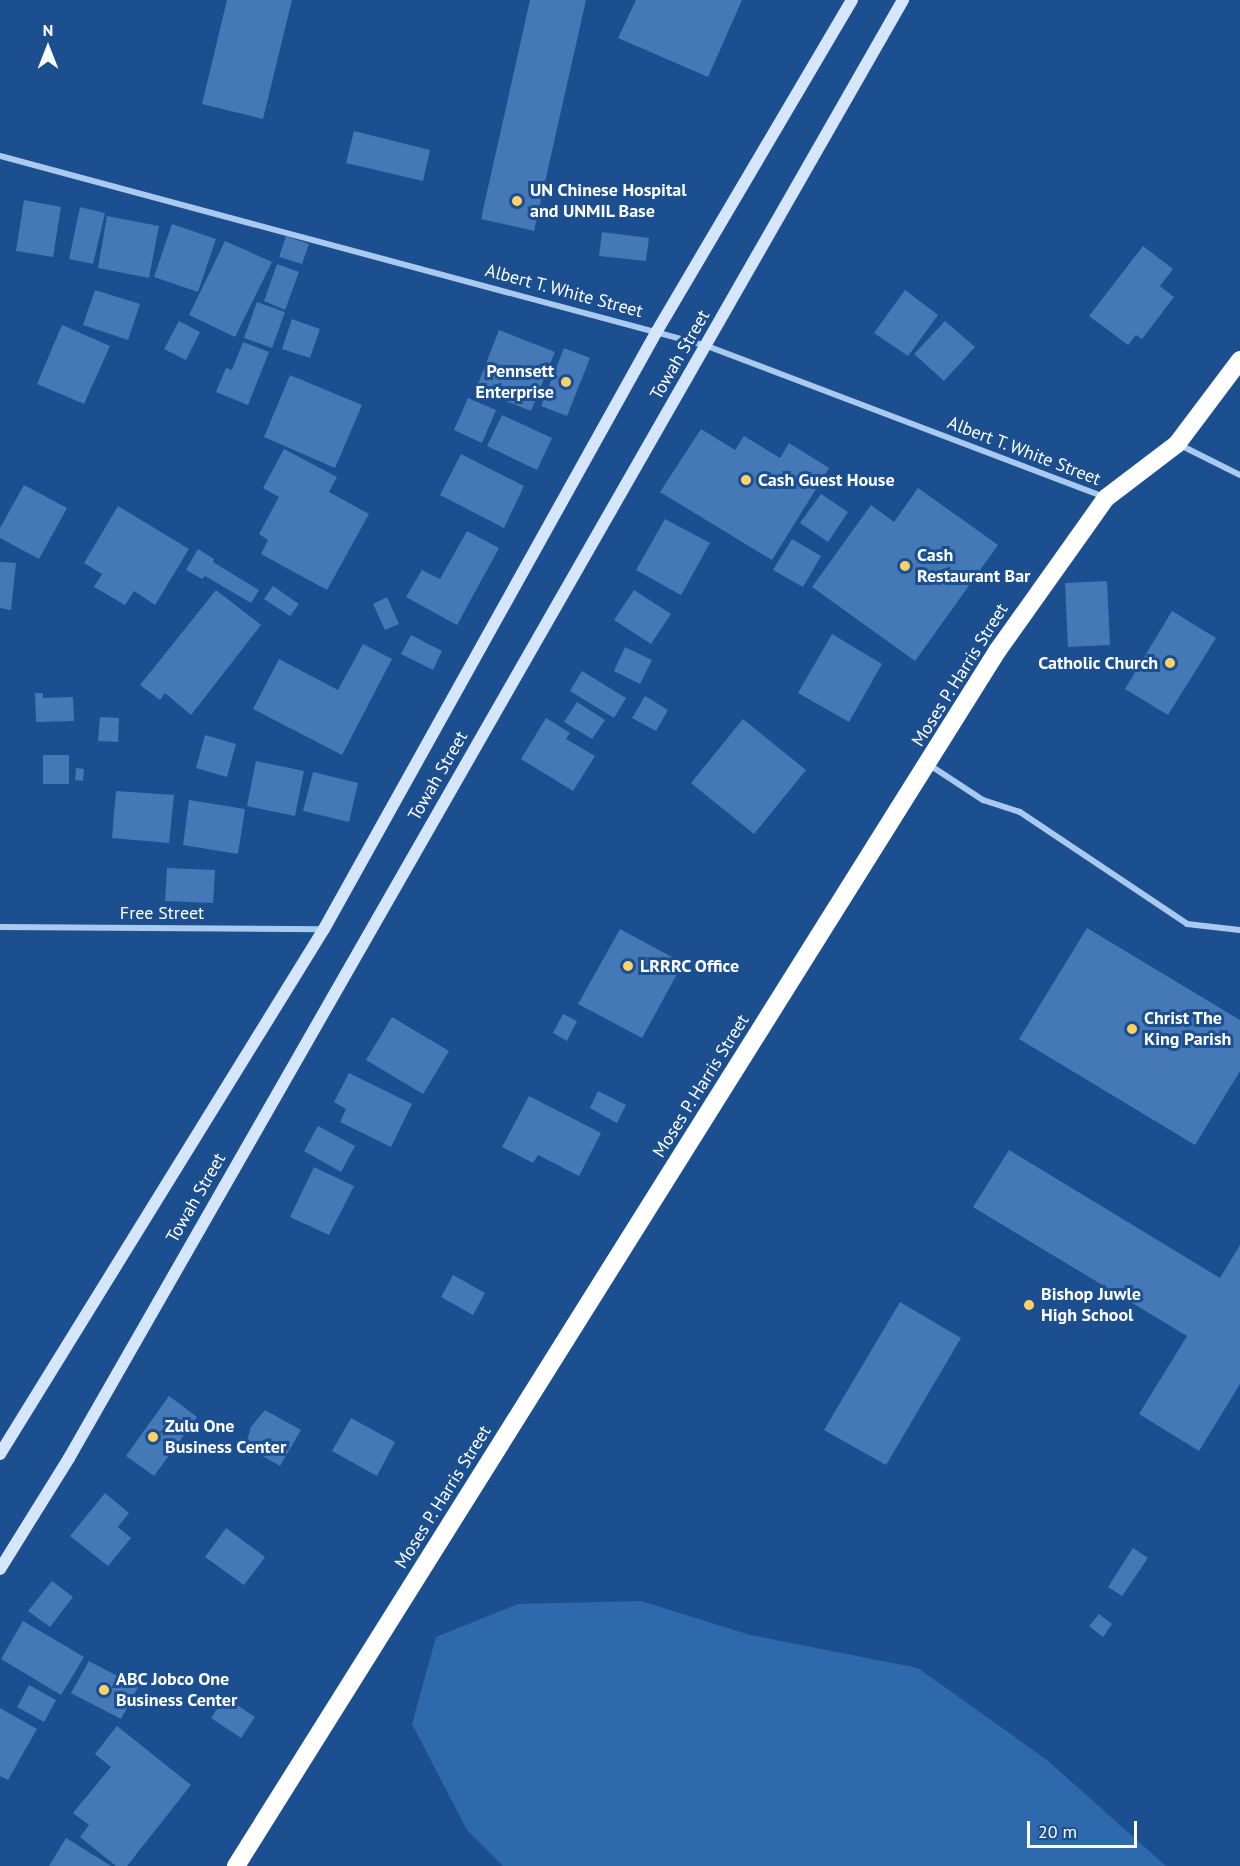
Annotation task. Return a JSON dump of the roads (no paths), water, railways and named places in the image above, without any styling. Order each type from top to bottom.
[{"type":"highway","name":"Moses P. Harris Street","points":[[236,1866],[998,650],[1106,498],[1178,444],[1240,360]]},
{"type":"street","name":"Towah Street","points":[[2,1446],[324,929],[657,331],[852,0]]},
{"type":"street","name":"Towah Street","points":[[0,1569],[74,1448],[707,346],[903,0]]},
{"type":"street","name":"Albert T. White Street","points":[[0,156],[707,346],[1106,498]]},
{"type":"street","points":[[1178,444],[1240,475]]},
{"type":"street","points":[[928,764],[983,800],[1020,812],[1187,924],[1240,930]]},
{"type":"street","name":"Free Street","points":[[0,927],[324,929]]},
{"type":"place","name":"UN Chinese Hospital and UNMIL Base","points":[[517,201]]},
{"type":"place","name":"Pennsett Enterprise","points":[[566,382]]},
{"type":"place","name":"Cash Guest House","points":[[746,480]]},
{"type":"place","name":"Cash Restaurant Bar","points":[[905,566]]},
{"type":"place","name":"Catholic Church","points":[[1170,663]]},
{"type":"place","name":"LRRRC Office","points":[[628,966]]},
{"type":"place","name":"Christ The King Parish","points":[[1132,1029]]},
{"type":"place","name":"Bishop Juwle High School","points":[[1029,1305]]},
{"type":"place","name":"Zulu One Business Center","points":[[153,1437]]},
{"type":"place","name":"ABC Jobco One Business Center","points":[[104,1690]]}]
